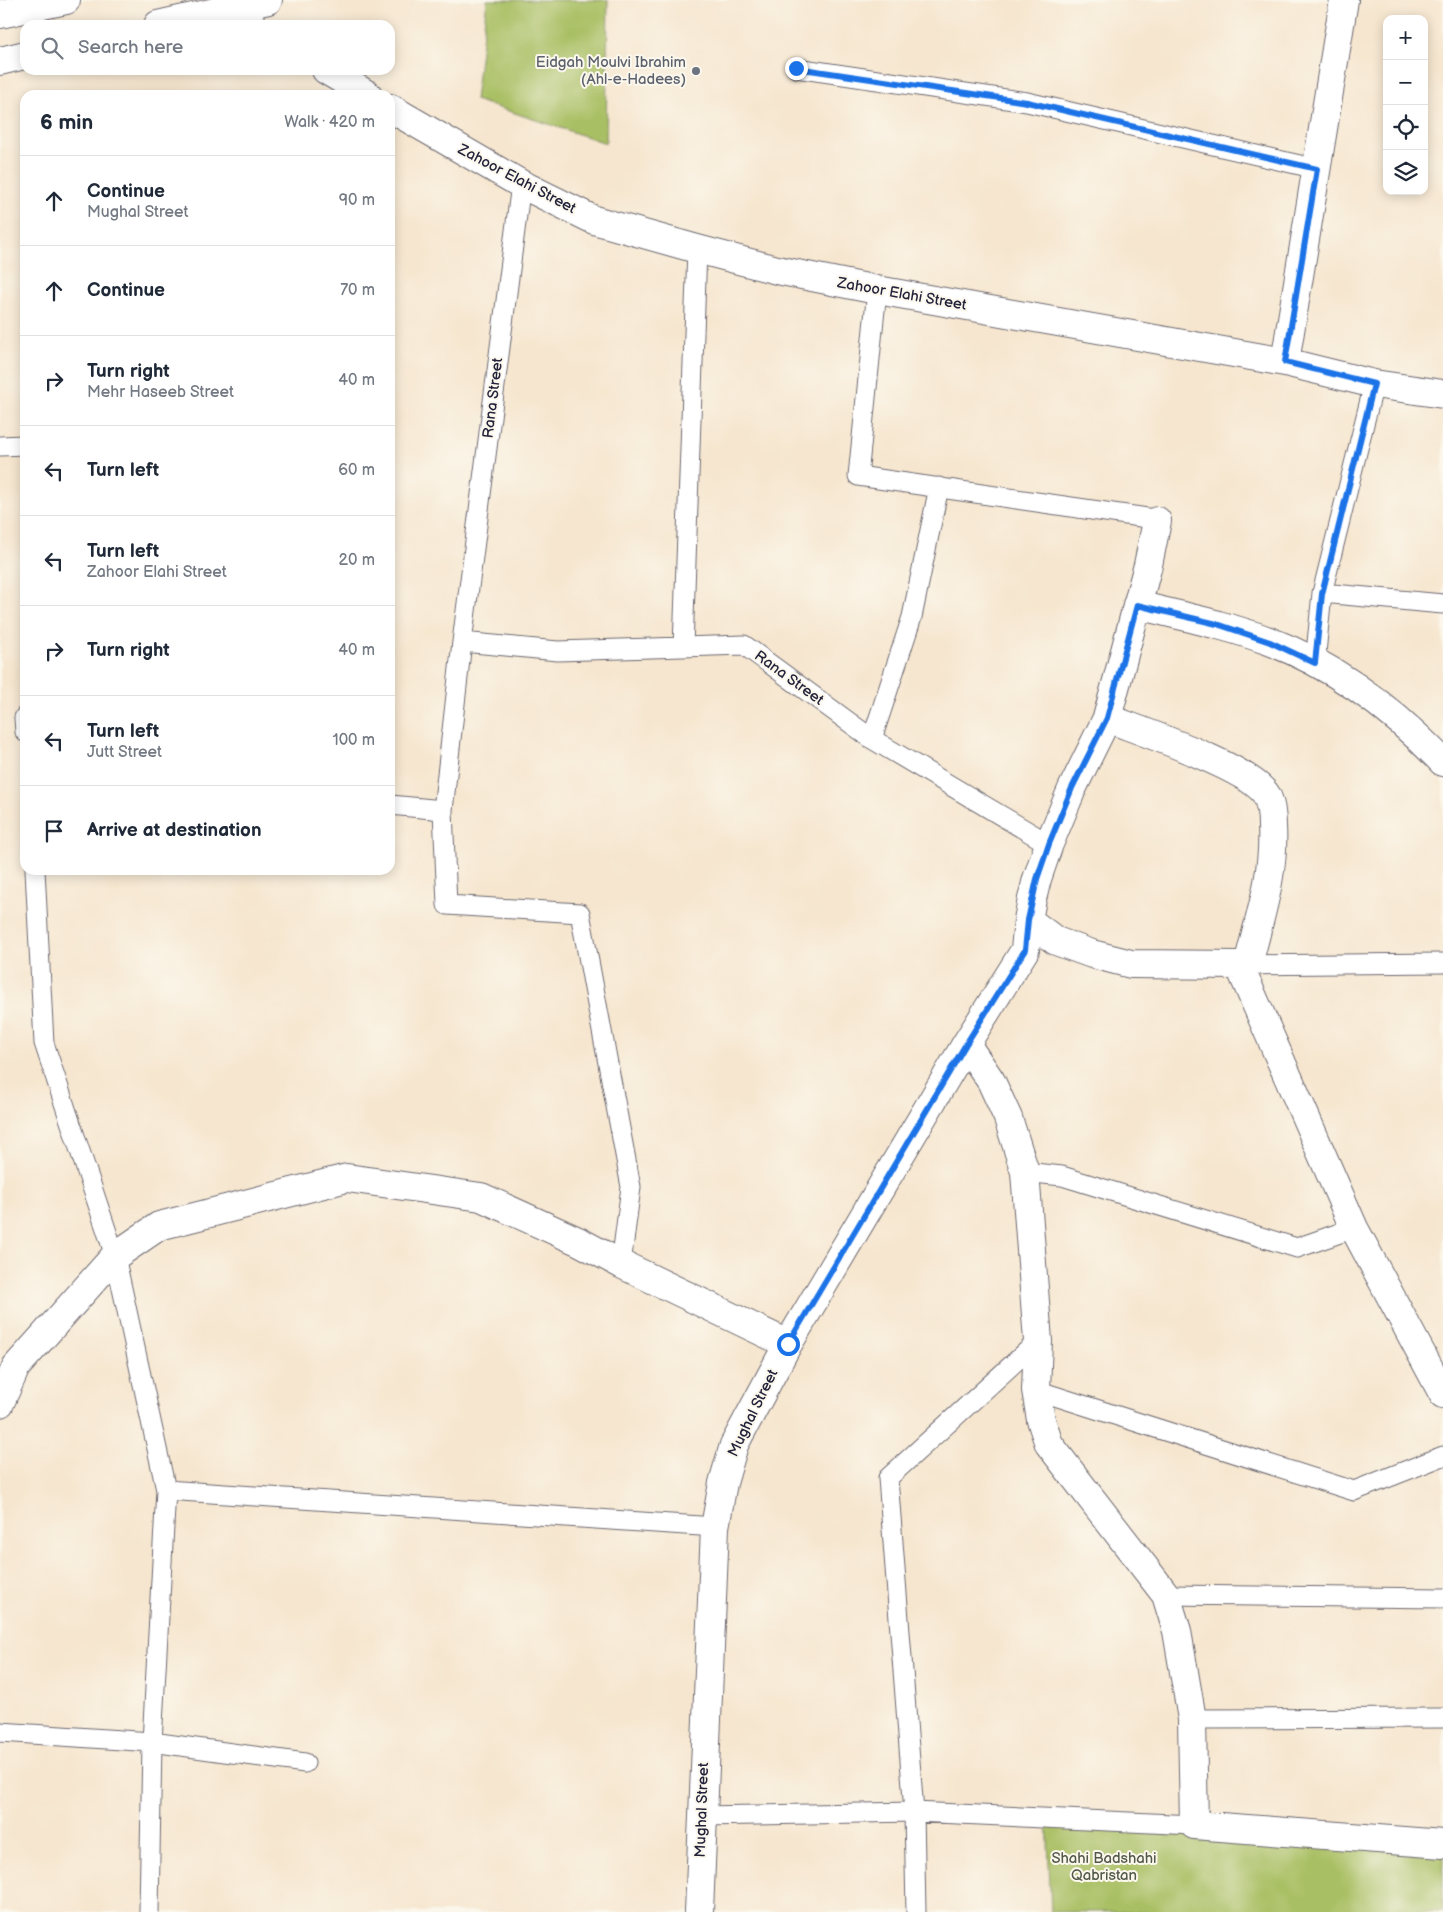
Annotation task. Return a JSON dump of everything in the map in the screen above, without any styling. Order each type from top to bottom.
[{"type":"street","points":[[0,14],[66,0]]},
{"type":"street","points":[[179,20],[268,0]]},
{"type":"street","points":[[1285,362],[1344,0]]},
{"type":"street","points":[[226,9],[244,20]]},
{"type":"street","points":[[0,61],[20,57]]},
{"type":"street","points":[[333,75],[354,90]]},
{"type":"street","name":"Zahoor Elahi Street","points":[[395,111],[521,184],[594,220],[697,249],[777,270],[877,290],[1285,362],[1374,384],[1443,394]]},
{"type":"street","points":[[1157,522],[1148,565],[1107,718],[1072,788],[1049,844],[1037,879],[1028,920],[1056,940],[1092,954],[1131,964],[1244,965]]},
{"type":"street","points":[[1137,605],[1217,624],[1270,642],[1315,663],[1366,693],[1420,738],[1443,762]]},
{"type":"street","points":[[1107,718],[1227,766],[1256,785],[1266,795],[1271,811],[1274,847],[1266,897],[1244,965],[1354,1228],[1443,1394]]},
{"type":"street","name":"Mughal Street","points":[[699,1912],[715,1527],[723,1483],[734,1445],[788,1344],[966,1044],[1025,950],[1028,920]]},
{"type":"street","points":[[966,1044],[991,1081],[1008,1118],[1025,1172],[1038,1341],[1036,1390],[1041,1420],[1049,1444],[1166,1596],[1178,1631],[1192,1719],[1194,1825],[1443,1844]]},
{"type":"street","points":[[0,1403],[16,1367],[115,1256],[159,1226],[348,1178],[481,1197],[580,1242],[621,1264],[788,1344]]},
{"type":"lane","points":[[796,68],[1027,102],[1317,169]]},
{"type":"lane","name":"Rana Street","points":[[521,184],[462,642],[443,810],[447,905],[580,913],[631,1187],[621,1264]]},
{"type":"lane","points":[[683,647],[697,249]]},
{"type":"lane","points":[[877,290],[858,476],[1154,519],[1157,522]]},
{"type":"lane","points":[[1315,663],[1322,594],[1374,384]]},
{"type":"lane","points":[[0,446],[20,445]]},
{"type":"lane","points":[[872,739],[912,617],[939,487]]},
{"type":"lane","points":[[1322,594],[1443,604]]},
{"type":"lane","name":"Rana Street","points":[[462,642],[558,651],[744,644],[872,739],[1049,844]]},
{"type":"lane","points":[[395,805],[443,810]]},
{"type":"lane","points":[[35,875],[44,1043],[115,1256],[166,1490],[152,1742],[149,1912]]},
{"type":"lane","points":[[1244,965],[1443,963]]},
{"type":"lane","points":[[1025,1172],[1062,1176],[1297,1248],[1354,1228]]},
{"type":"lane","points":[[916,1912],[914,1812],[888,1478],[1038,1341]]},
{"type":"lane","points":[[1036,1390],[1354,1491],[1443,1456]]},
{"type":"lane","points":[[166,1490],[715,1527]]},
{"type":"lane","points":[[1166,1596],[1443,1598]]},
{"type":"lane","points":[[1192,1719],[1443,1718]]},
{"type":"lane","points":[[0,1732],[152,1742],[305,1763]]},
{"type":"lane","points":[[702,1816],[914,1812],[1194,1825]]},
{"type":"green space","points":[[487,0],[608,0],[606,143],[475,100]]},
{"type":"green space","name":"Shahi Badshahi Qabristan","points":[[1047,1818],[1443,1844],[1443,1912],[1051,1912]]},
{"type":"place","name":"Eidgah Moulvi Ibrahim (Ahl-e-Hadees)","points":[[696,71]]},
{"type":"route","points":[[788,1344],[966,1044],[1025,950],[1028,937],[1028,920],[1037,879],[1072,788],[1107,718],[1137,605],[1217,624],[1270,642],[1315,663],[1322,594],[1374,384],[1285,362],[1317,169],[1027,102],[796,68]]}]
